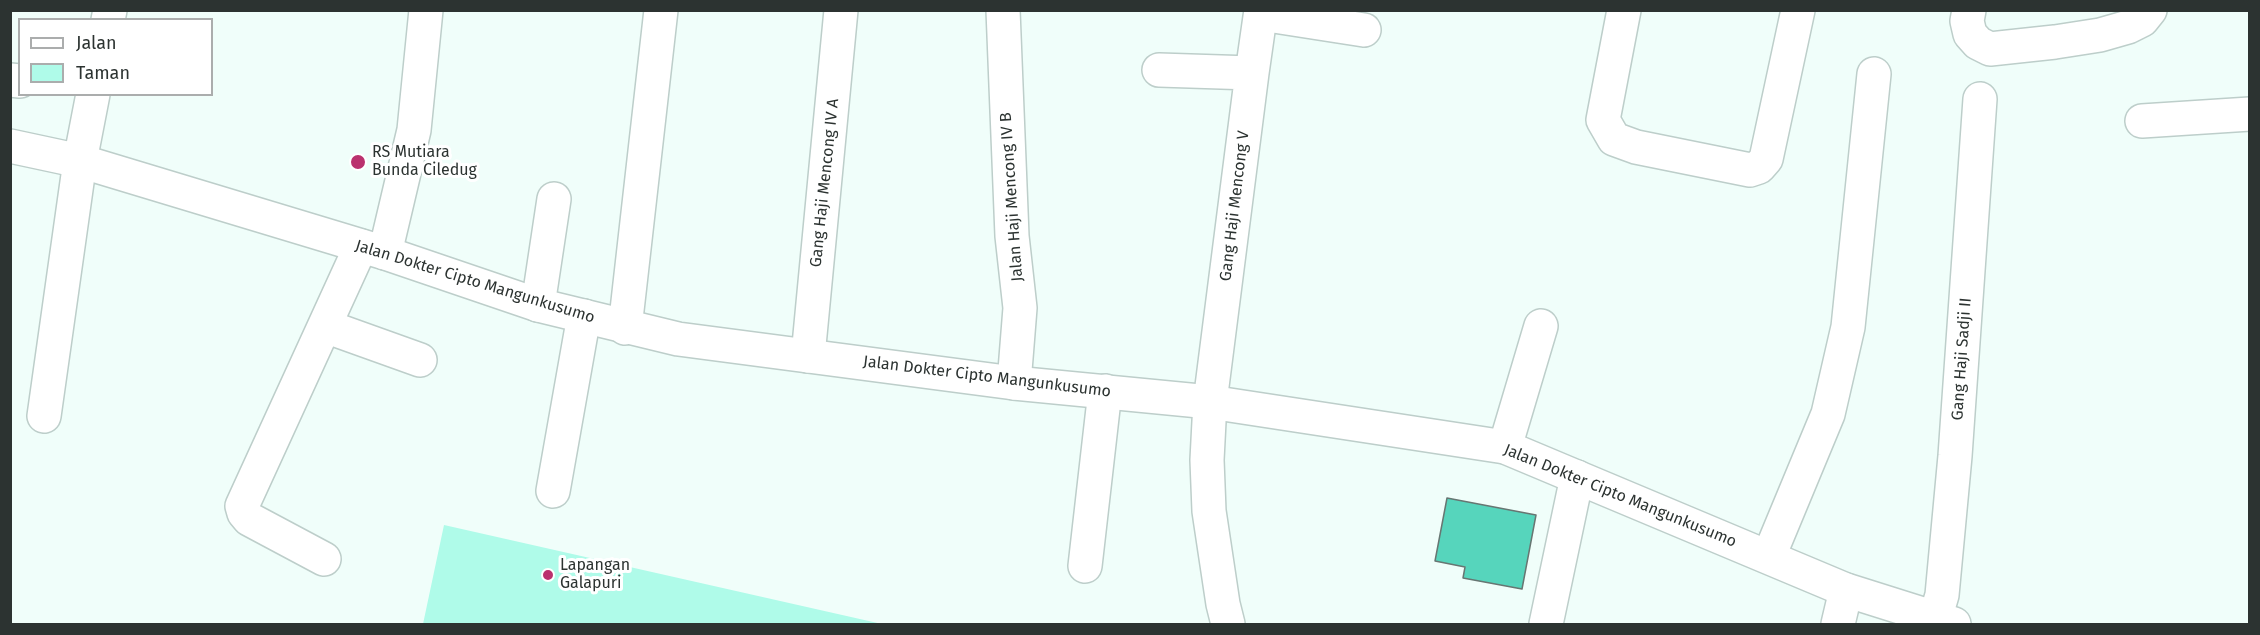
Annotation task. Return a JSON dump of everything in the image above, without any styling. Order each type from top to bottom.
[{"type":"street","points":[[324,559],[249,519],[242,506],[325,326],[373,250],[414,130],[426,10]]},
{"type":"street","points":[[626,328],[661,10]]},
{"type":"street","name":"Gang Haji Mencong IV A","points":[[808,356],[841,10]]},
{"type":"street","name":"Jalan Haji Mencong IV B","points":[[1003,10],[1012,236],[1020,308],[1014,383]]},
{"type":"street","points":[[1624,10],[1603,120],[1614,139],[1636,147],[1750,170],[1758,167],[1766,159],[1798,10]]},
{"type":"street","points":[[1969,10],[1967,21],[1970,34],[1978,43],[1989,49],[2100,35],[2128,27],[2142,20],[2150,10]]},
{"type":"street","points":[[1261,12],[1364,30]]},
{"type":"street","name":"Gang Haji Mencong V","points":[[1228,624],[1209,511],[1207,460],[1210,402],[1261,12]]},
{"type":"street","points":[[1159,70],[1252,73]]},
{"type":"street","points":[[1769,556],[1828,414],[1848,327],[1874,74]]},
{"type":"street","points":[[44,416],[80,161],[93,96]]},
{"type":"street","name":"Gang Haji Sadji II","points":[[1945,621],[1942,595],[1953,485],[1980,99]]},
{"type":"street","points":[[2142,121],[2250,114]]},
{"type":"street","name":"Jalan Dokter Cipto Mangunkusumo","points":[[10,146],[80,161],[373,250],[538,305],[678,339],[1014,383],[1210,402],[1505,447],[1846,590],[1945,621]]},
{"type":"street","points":[[538,305],[554,199]]},
{"type":"street","points":[[554,491],[584,316]]},
{"type":"street","points":[[325,326],[420,360]]},
{"type":"street","points":[[1505,447],[1541,326]]},
{"type":"street","points":[[1085,566],[1105,391]]},
{"type":"street","points":[[1546,624],[1576,477]]},
{"type":"street","points":[[1838,624],[1846,590]]},
{"type":"green space","name":"Lapangan Galapuri","points":[[444,525],[882,624],[423,624]]},
{"type":"building","points":[[1447,498],[1536,515],[1522,589],[1463,578],[1465,567],[1435,561]]},
{"type":"place","name":"RS Mutiara Bunda Ciledug","points":[[358,162]]},
{"type":"place","name":"Lapangan Galapuri","points":[[548,575]]}]
